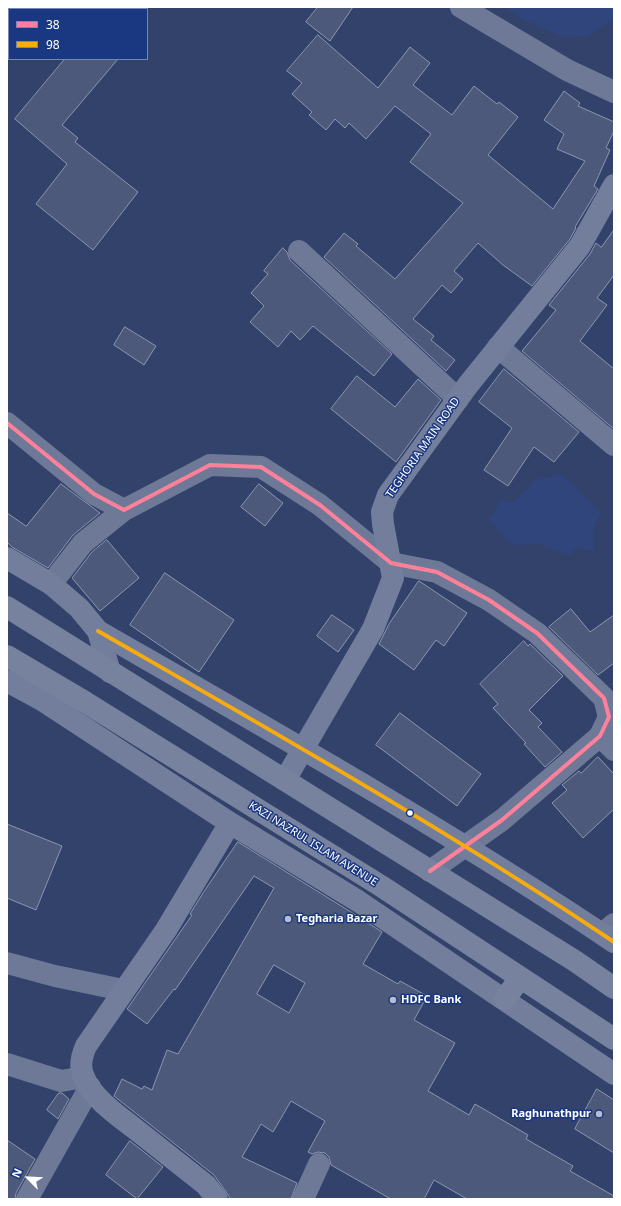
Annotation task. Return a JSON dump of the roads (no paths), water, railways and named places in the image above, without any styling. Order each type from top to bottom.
[{"type":"main road","points":[[7,607],[574,961],[614,988]]},
{"type":"main road","name":"KAZI NAZRUL ISLAM AVENUE","points":[[7,656],[86,702],[381,886],[614,1040]]},
{"type":"main road","points":[[505,999],[520,978]]},
{"type":"street","points":[[461,7],[567,70],[614,92]]},
{"type":"street","name":"TEGHORIA MAIN ROAD","points":[[285,780],[373,630],[393,578],[382,524],[382,512],[388,495],[498,347],[580,246],[614,185]]},
{"type":"street","points":[[299,251],[458,399]]},
{"type":"street","points":[[498,347],[614,445]]},
{"type":"street","points":[[7,423],[94,494],[124,510]]},
{"type":"street","points":[[51,584],[83,543],[124,510],[210,465],[262,467],[320,505],[391,563],[437,572],[489,600],[537,633],[604,698],[609,717],[607,743],[430,871]]},
{"type":"street","points":[[7,558],[51,584],[79,608],[98,631],[303,749],[610,933]]},
{"type":"street","points":[[98,631],[110,672]]},
{"type":"street","points":[[7,681],[42,700],[230,823],[358,901],[614,1074]]},
{"type":"street","points":[[217,1199],[206,1185],[102,1101],[87,1082],[81,1067],[81,1058],[86,1046],[123,990],[166,930],[230,823]]},
{"type":"street","points":[[7,963],[55,976],[123,990]]},
{"type":"street","points":[[7,1064],[61,1081],[87,1082]]},
{"type":"street","points":[[27,1199],[87,1082]]},
{"type":"street","points":[[302,1199],[320,1164]]},
{"type":"water","points":[[504,7],[614,7],[614,17],[588,36],[563,37],[521,19]]},
{"type":"water","points":[[561,474],[601,514],[593,526],[593,551],[577,547],[570,555],[538,544],[513,545],[489,520],[501,500],[513,503],[535,480]]},
{"type":"place","name":"Tegharia Bazar","points":[[288,919]]},
{"type":"place","name":"HDFC Bank","points":[[393,1000]]},
{"type":"place","name":"Raghunathpur","points":[[599,1114]]}]
